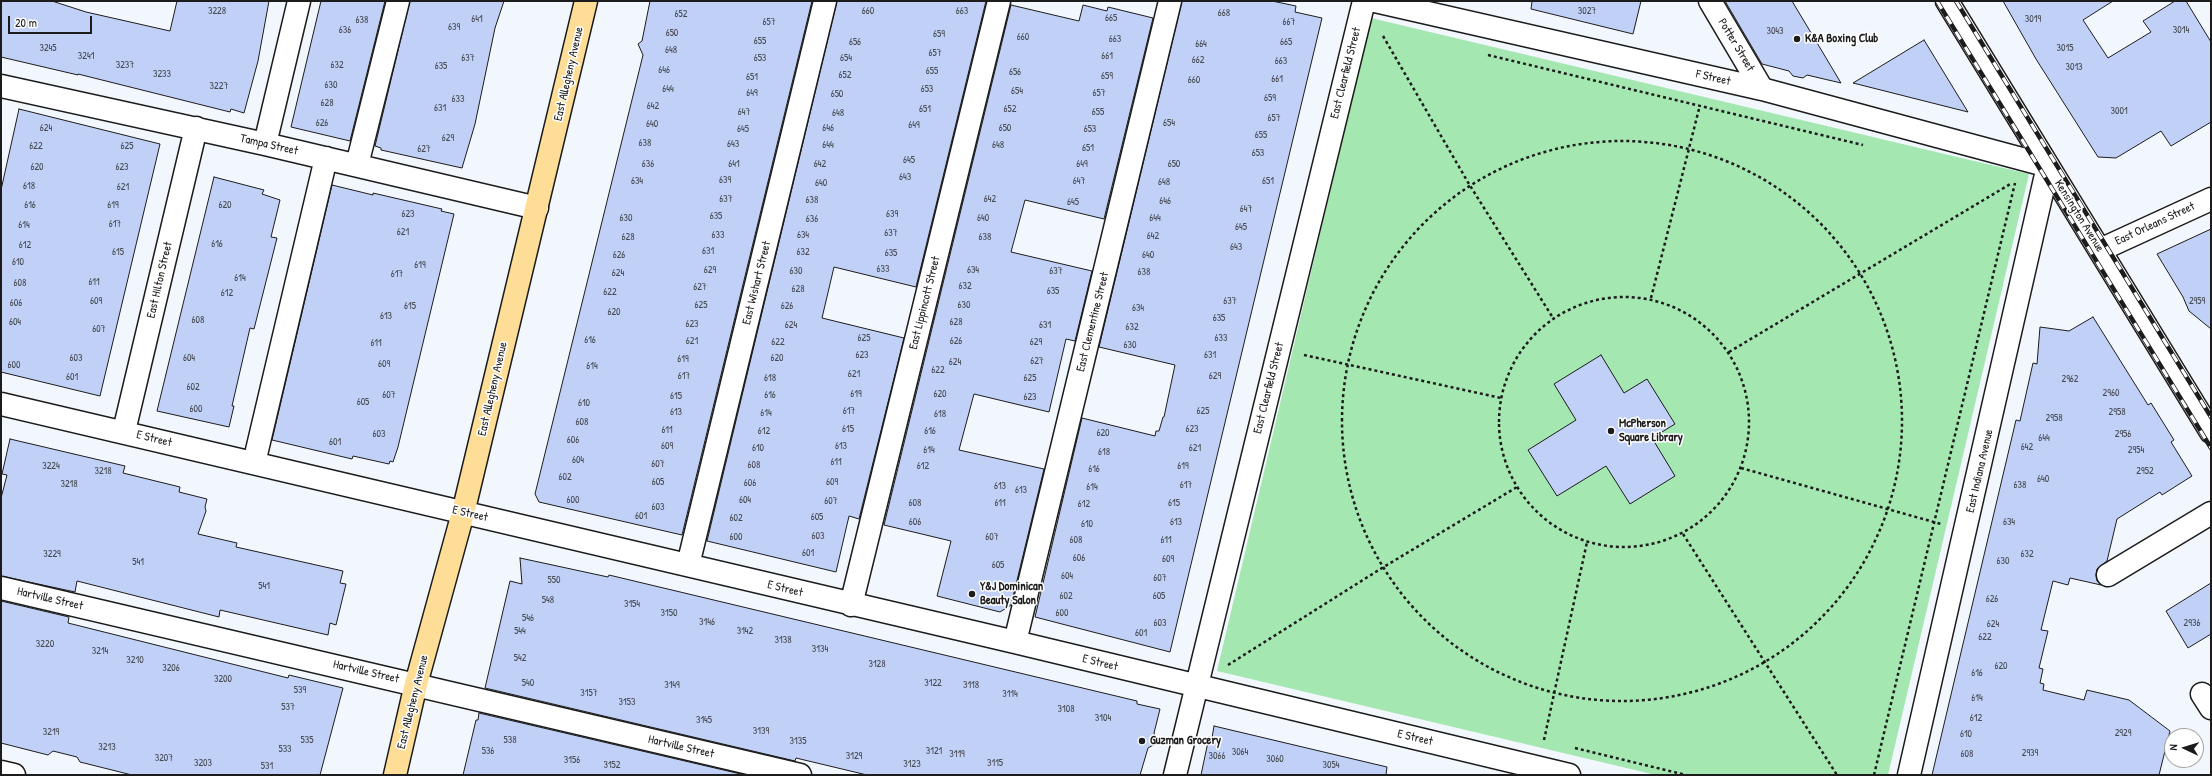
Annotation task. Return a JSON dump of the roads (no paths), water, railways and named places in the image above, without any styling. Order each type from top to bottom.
[{"type":"main road","name":"East Allegheny Avenue","points":[[396,775],[416,684],[464,513],[586,1]]},
{"type":"street","points":[[265,144],[299,1]]},
{"type":"street","points":[[357,165],[398,1]]},
{"type":"street","name":"East Wishart Street","points":[[688,565],[826,1]]},
{"type":"street","name":"East Lippincott Street","points":[[851,605],[999,1]]},
{"type":"street","name":"East Clementine Street","points":[[1015,642],[1170,1]]},
{"type":"street","name":"East Clearfield Street","points":[[1175,775],[1364,1]]},
{"type":"street","name":"F Street","points":[[1375,1],[1762,89],[2048,166]]},
{"type":"street","name":"Potter Street","points":[[1710,1],[1762,89]]},
{"type":"street","name":"Kensington Avenue","points":[[1947,1],[2211,432]]},
{"type":"street","name":"Tampa Street","points":[[2,92],[196,128],[536,208]]},
{"type":"street","name":"East Hilton Street","points":[[124,432],[196,128]]},
{"type":"street","points":[[254,463],[326,158]]},
{"type":"street","name":"East Indiana Avenue","points":[[1909,775],[2048,166]]},
{"type":"street","name":"East Orleans Street","points":[[2100,250],[2211,199]]},
{"type":"street","name":"E Street","points":[[1,404],[688,565],[851,605],[1015,642],[1568,775]]},
{"type":"street","points":[[2108,575],[2211,513]]},
{"type":"street","name":"Hartville Street","points":[[1,588],[800,775]]},
{"type":"street","points":[[1,772],[14,775]]},
{"type":"railway","points":[[1937,1],[2211,448]]},
{"type":"railway","points":[[1956,1],[2211,417]]},
{"type":"place","name":"K&A Boxing Club","points":[[1797,39]]},
{"type":"place","name":"McPherson Square Library","points":[[1611,431]]},
{"type":"place","name":"Y&J Dominican Beauty Salon","points":[[972,594]]},
{"type":"place","name":"Guzman Grocery","points":[[1142,741]]}]
